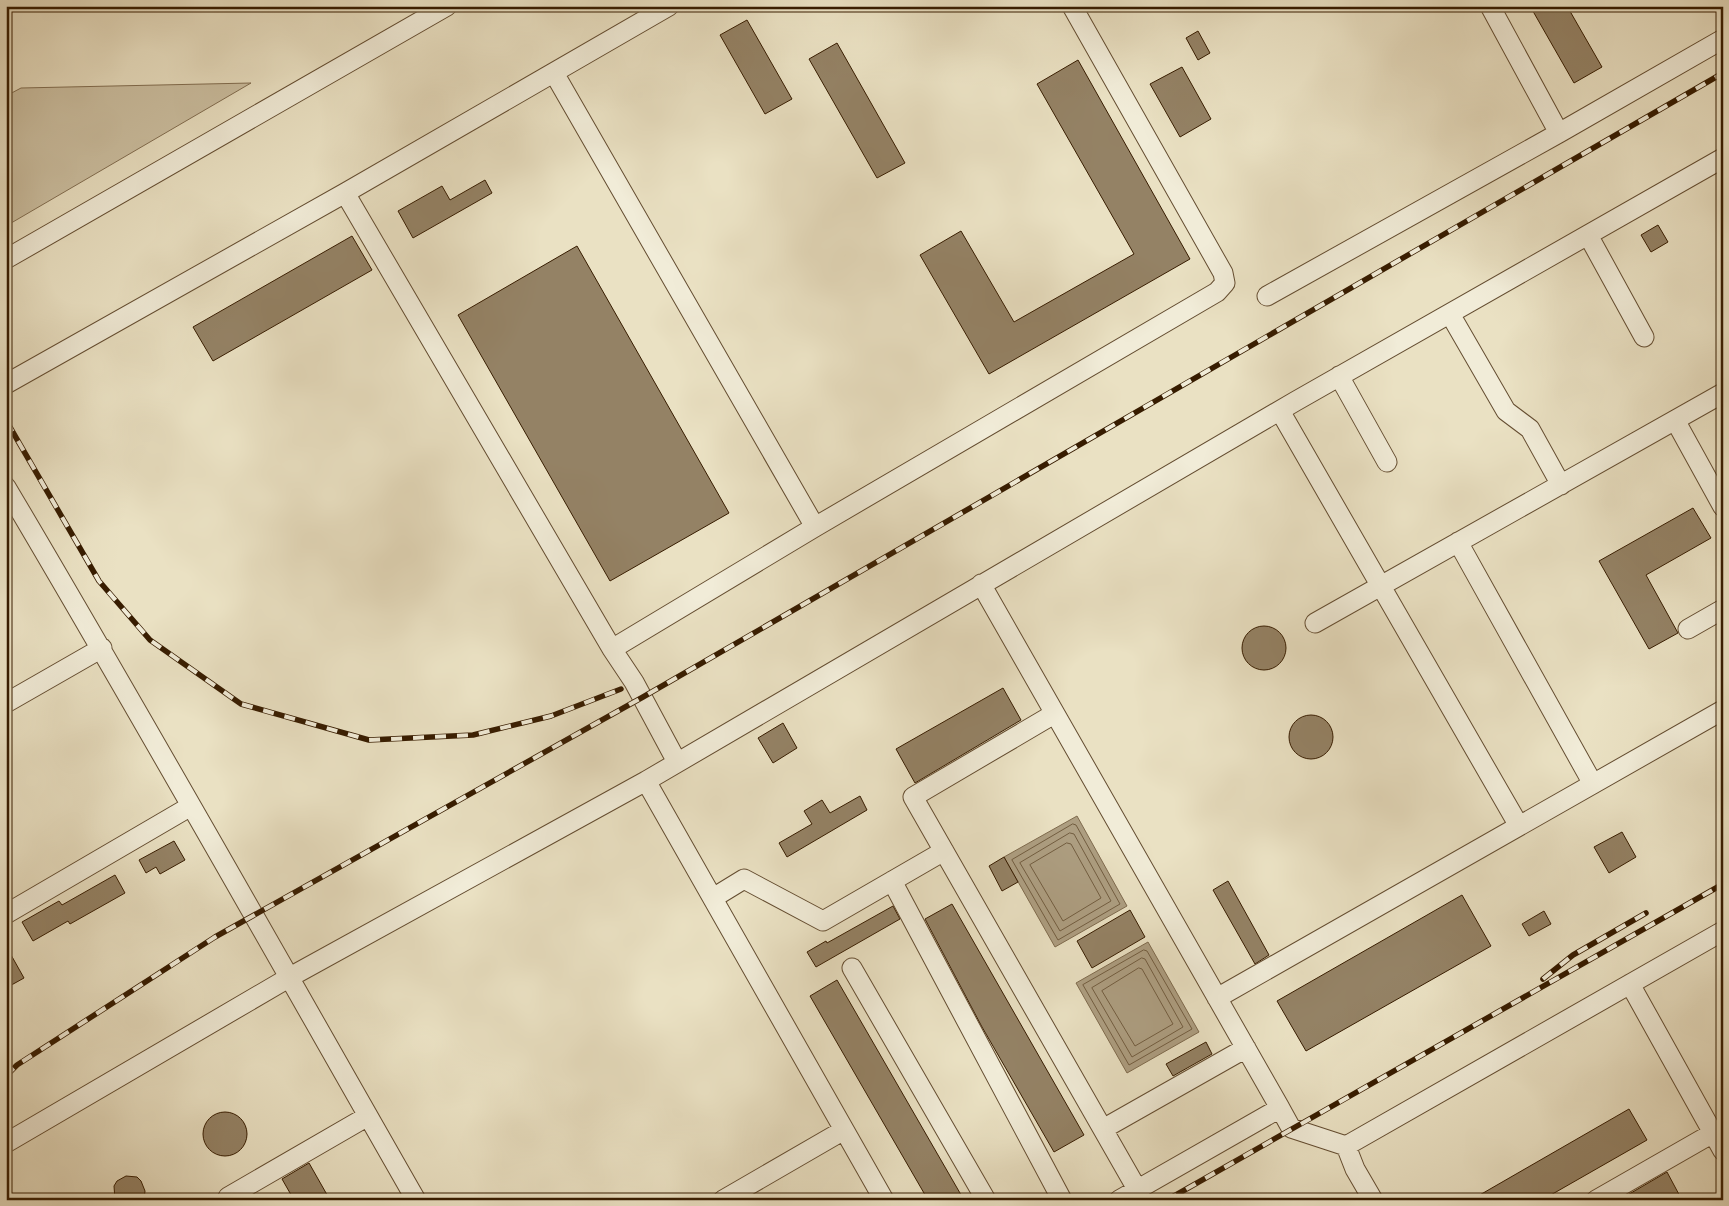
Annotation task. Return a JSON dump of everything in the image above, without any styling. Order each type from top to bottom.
[{"type":"street","points":[[6,259],[447,6]]},
{"type":"street","points":[[6,384],[345,193],[669,6]]},
{"type":"street","points":[[612,649],[815,527],[1217,292],[1225,283],[1223,273],[1072,6]]},
{"type":"street","points":[[1490,6],[1560,133]]},
{"type":"street","points":[[1267,296],[1560,133],[1723,39]]},
{"type":"street","points":[[554,73],[815,527]]},
{"type":"street","points":[[6,1143],[290,977],[646,781],[1280,410],[1723,158]]},
{"type":"street","points":[[345,193],[612,649],[634,682],[677,762]]},
{"type":"street","points":[[1588,235],[1644,337]]},
{"type":"street","points":[[1450,314],[1506,411],[1530,429],[1561,484]]},
{"type":"street","points":[[1339,376],[1387,462]]},
{"type":"street","points":[[1315,623],[1723,394]]},
{"type":"street","points":[[1280,410],[1519,826]]},
{"type":"street","points":[[1675,420],[1723,507]]},
{"type":"street","points":[[6,487],[102,648],[416,1200]]},
{"type":"street","points":[[1458,542],[1593,784]]},
{"type":"street","points":[[981,584],[1291,1128],[1346,1146],[1723,931]]},
{"type":"street","points":[[1688,629],[1723,609]]},
{"type":"street","points":[[6,703],[102,648]]},
{"type":"street","points":[[1217,998],[1723,710]]},
{"type":"street","points":[[1054,714],[913,797],[1138,1189]]},
{"type":"street","points":[[646,781],[884,1200]]},
{"type":"street","points":[[6,914],[191,806]]},
{"type":"street","points":[[713,898],[744,879],[823,921],[944,851]]},
{"type":"street","points":[[892,881],[1062,1200]]},
{"type":"street","points":[[852,968],[986,1200]]},
{"type":"street","points":[[1630,984],[1723,1151]]},
{"type":"street","points":[[1103,1129],[1246,1048]]},
{"type":"street","points":[[1119,1200],[1280,1108]]},
{"type":"street","points":[[227,1200],[228,1197],[368,1116]]},
{"type":"street","points":[[723,1200],[844,1130]]},
{"type":"street","points":[[1596,1200],[1713,1133]]},
{"type":"street","points":[[1346,1146],[1355,1169],[1373,1200]]},
{"type":"shaded area","points":[[251,83],[6,226],[6,96],[21,88]]},
{"type":"water","points":[[1077,816],[1127,906],[1055,947],[1004,857]]},
{"type":"water","points":[[1148,942],[1199,1032],[1127,1073],[1076,983]]},
{"type":"building","points":[[1530,6],[1567,6],[1602,67],[1574,83]]},
{"type":"building","points":[[747,20],[792,99],[765,114],[720,35]]},
{"type":"building","points":[[1198,31],[1210,53],[1198,60],[1186,38]]},
{"type":"building","points":[[837,43],[905,163],[877,178],[809,59]]},
{"type":"building","points":[[1078,60],[1190,259],[989,374],[920,255],[961,231],[1014,322],[1134,254],[1037,84]]},
{"type":"building","points":[[1182,67],[1211,119],[1180,137],[1150,84]]},
{"type":"building","points":[[485,180],[492,193],[413,238],[398,211],[442,186],[450,200]]},
{"type":"building","points":[[1658,225],[1668,242],[1651,252],[1641,235]]},
{"type":"building","points":[[352,236],[372,270],[213,361],[193,327]]},
{"type":"building","points":[[577,246],[729,513],[610,581],[458,315]]},
{"type":"building","points":[[1693,508],[1711,538],[1646,575],[1678,633],[1649,649],[1599,561]]},
{"type":"building","points":[[1260,626],[1268,626],[1280,632],[1286,648],[1280,664],[1268,670],[1260,670],[1248,664],[1242,652],[1242,644],[1248,632]]},
{"type":"building","points":[[1003,688],[1021,720],[915,783],[896,749]]},
{"type":"building","points":[[1307,715],[1315,715],[1327,721],[1333,737],[1327,753],[1315,759],[1307,759],[1295,753],[1289,741],[1289,733],[1295,721]]},
{"type":"building","points":[[783,723],[797,748],[773,763],[758,738]]},
{"type":"building","points":[[860,796],[867,810],[787,857],[779,843],[812,824],[804,811],[822,800],[830,813]]},
{"type":"building","points":[[1622,832],[1636,857],[1609,873],[1594,847]]},
{"type":"building","points":[[174,841],[185,860],[160,874],[156,867],[146,873],[139,860]]},
{"type":"building","points":[[1004,857],[1018,882],[1002,891],[989,866]]},
{"type":"building","points":[[115,875],[125,893],[70,924],[68,921],[33,941],[22,922],[59,901],[62,905]]},
{"type":"building","points":[[1228,881],[1269,955],[1255,964],[1213,890]]},
{"type":"building","points":[[1462,895],[1491,946],[1306,1051],[1277,1001]]},
{"type":"building","points":[[952,904],[1084,1135],[1054,1152],[982,1027],[925,919]]},
{"type":"building","points":[[893,906],[900,919],[816,967],[807,952]]},
{"type":"building","points":[[1130,910],[1145,937],[1092,968],[1077,941]]},
{"type":"building","points":[[1544,911],[1551,924],[1529,936],[1522,924]]},
{"type":"building","points":[[6,946],[24,978],[6,988]]},
{"type":"building","points":[[837,980],[964,1200],[928,1200],[810,996]]},
{"type":"building","points":[[1206,1042],[1212,1054],[1173,1076],[1166,1064]]},
{"type":"building","points":[[1629,1109],[1647,1140],[1542,1200],[1471,1200]]},
{"type":"building","points":[[225,1112],[237,1116],[243,1122],[247,1134],[243,1146],[237,1152],[225,1156],[213,1152],[207,1146],[203,1134],[207,1122],[213,1116]]},
{"type":"building","points":[[309,1163],[330,1200],[294,1200],[282,1179]]},
{"type":"building","points":[[1667,1172],[1682,1200],[1619,1200]]},
{"type":"building","points":[[126,1176],[137,1177],[141,1181],[145,1191],[144,1200],[115,1200],[114,1186],[117,1181]]},
{"type":"railway","points":[[6,1076],[17,1065],[215,937],[643,697],[1723,73]]},
{"type":"railway","points":[[7,422],[99,581],[150,640],[241,704],[369,740],[473,735],[551,716],[621,689]]},
{"type":"railway","points":[[1167,1200],[1723,884]]},
{"type":"railway","points":[[1543,979],[1573,955],[1646,913]]}]
